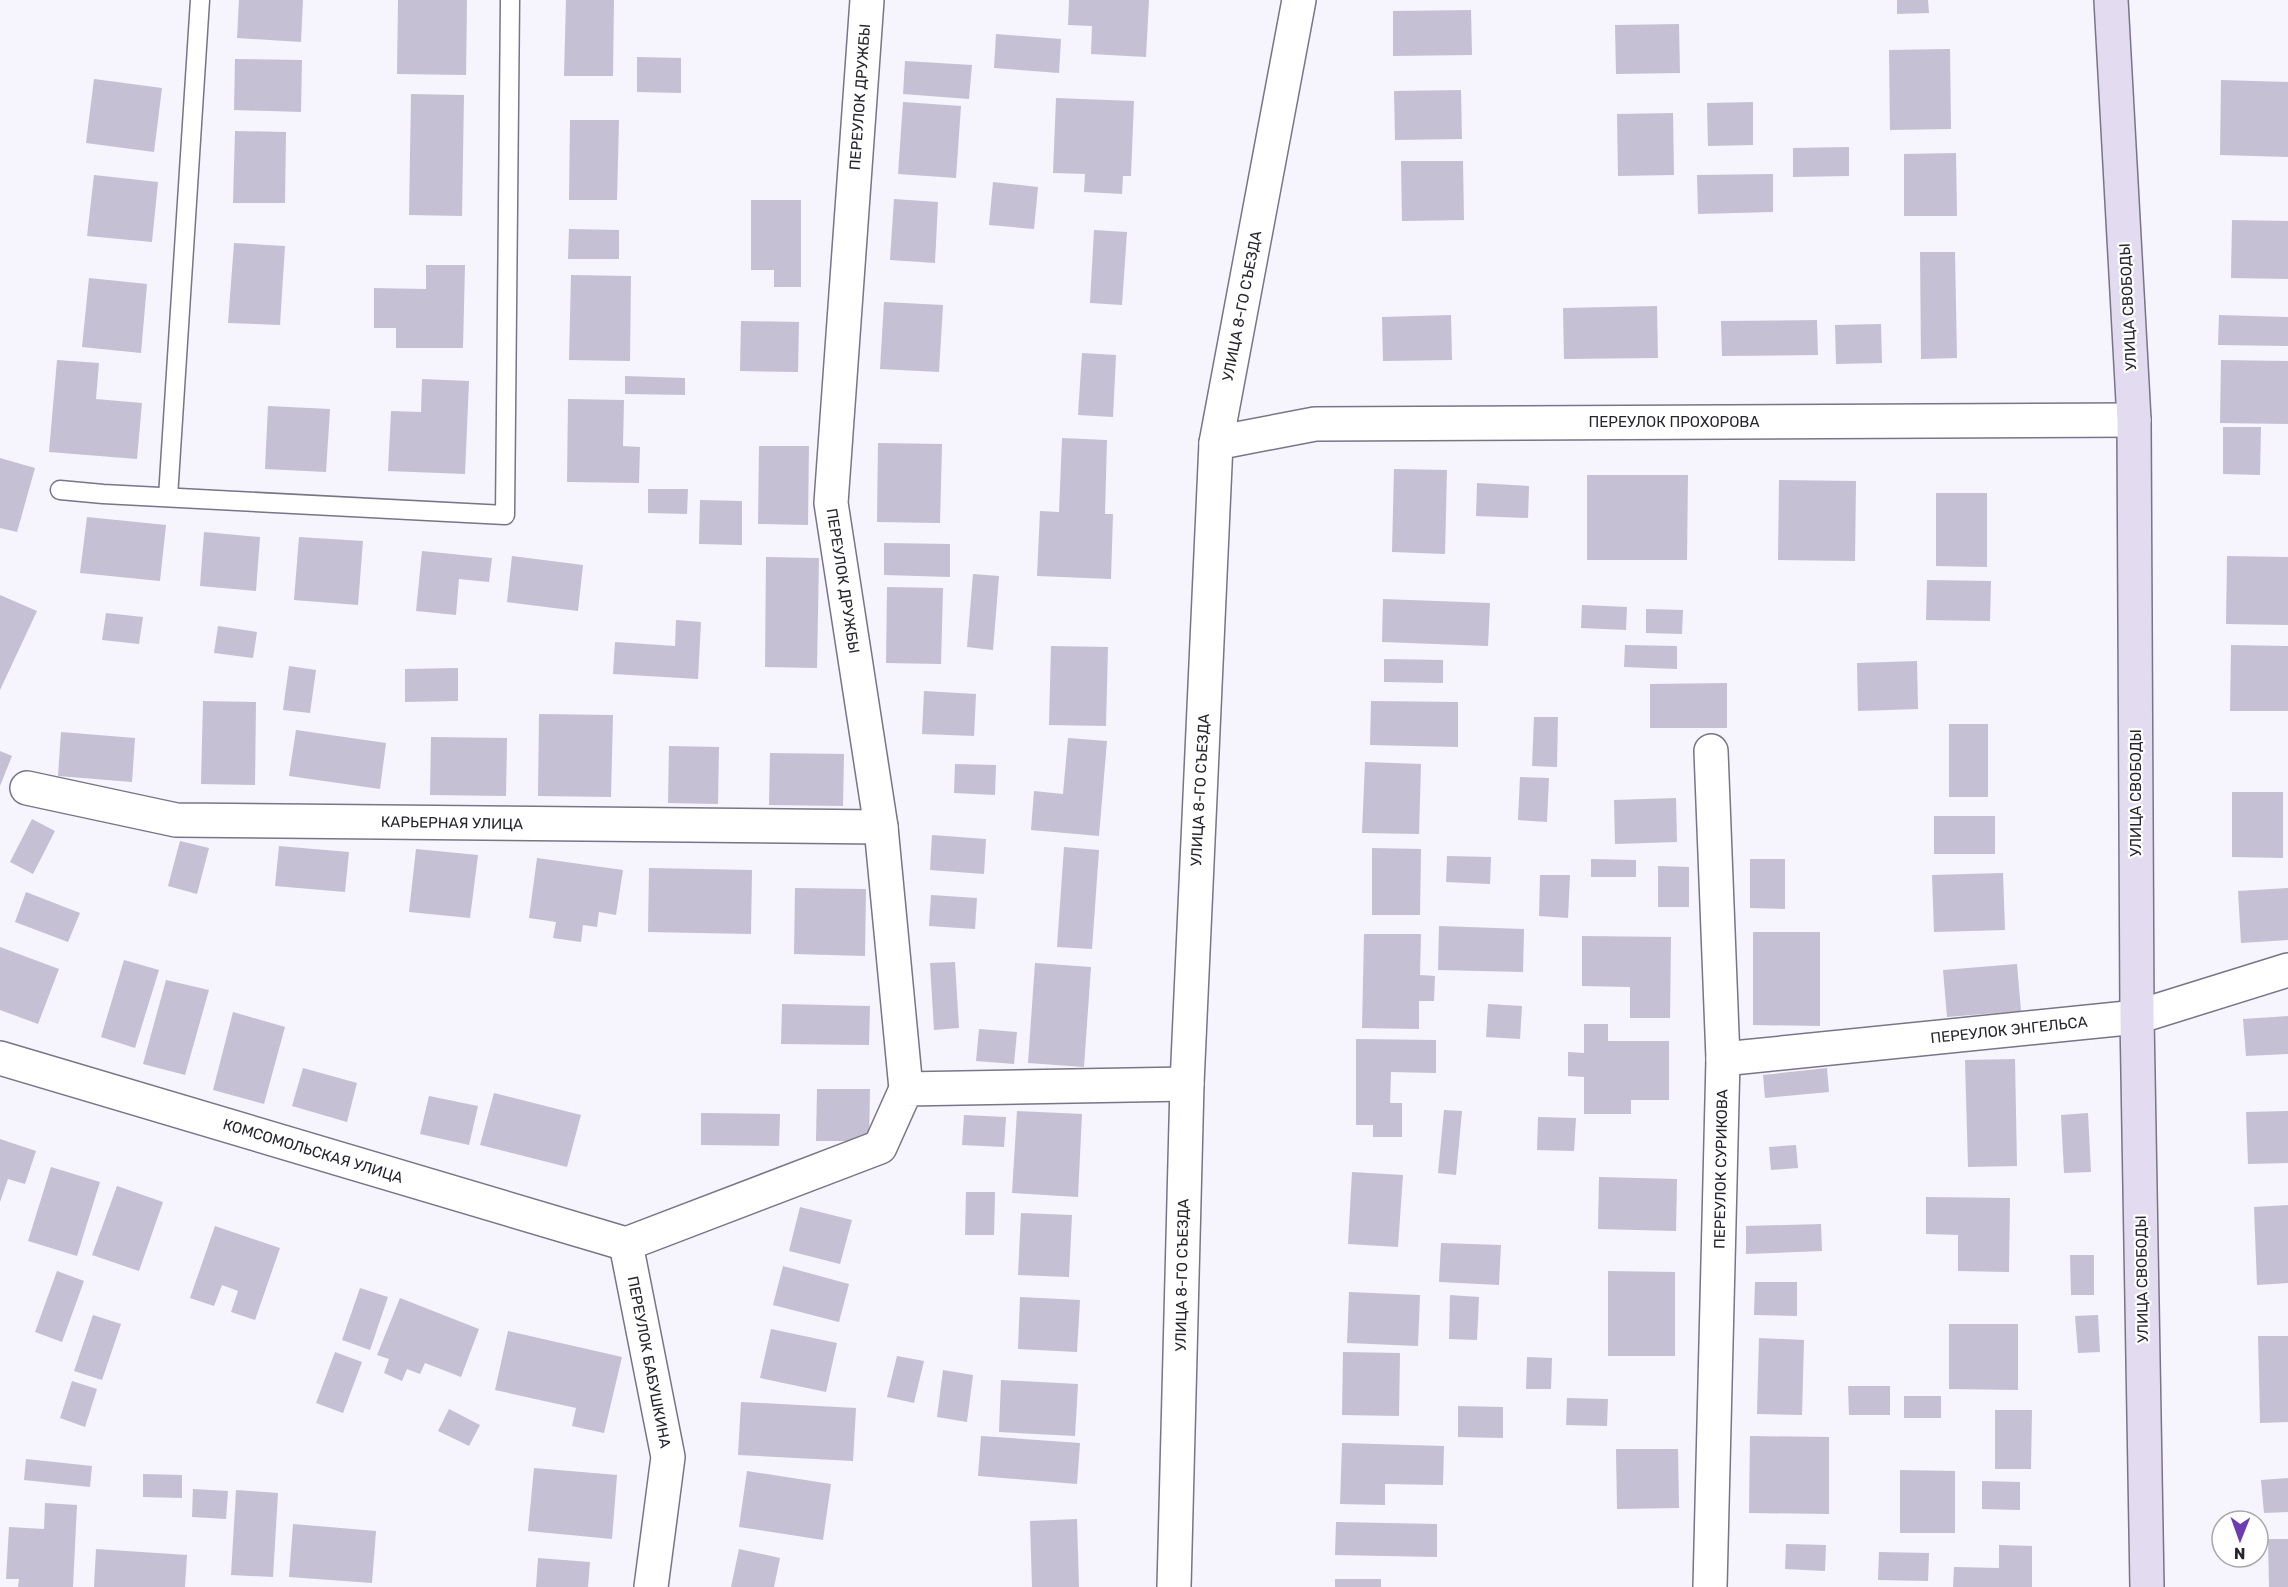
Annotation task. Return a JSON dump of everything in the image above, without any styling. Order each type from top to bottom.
[{"type":"street","name":"ПЕРЕУЛОК ДРУЖБЫ","points":[[867,0],[831,503],[881,828],[906,1089]]},
{"type":"street","name":"УЛИЦА 8-ГО СЪЕЗДА","points":[[1174,1587],[1187,1084],[1216,443],[1299,0]]},
{"type":"street","name":"УЛИЦА СВОБОДЫ","points":[[2111,0],[2134,420],[2137,1017],[2147,1587]]},
{"type":"street","name":"ПЕРЕУЛОК ПРОХОРОВА","points":[[1216,443],[1315,424],[2134,420]]},
{"type":"street","name":"ПЕРЕУЛОК СУРИКОВА","points":[[1710,1587],[1724,1059],[1711,751]]},
{"type":"street","name":"КАРЬЕРНАЯ УЛИЦА","points":[[27,788],[176,820],[881,828]]},
{"type":"street","name":"ПЕРЕУЛОК ЭНГЕЛЬСА","points":[[1724,1059],[2137,1017],[2288,970]]},
{"type":"street","name":"КОМСОМОЛЬСКАЯ УЛИЦА","points":[[0,1058],[626,1244]]},
{"type":"street","points":[[626,1244],[880,1147],[906,1089],[1187,1084]]},
{"type":"street","name":"ПЕРЕУЛОК БАБУШКИНА","points":[[626,1244],[668,1457],[651,1587]]},
{"type":"lane","points":[[168,497],[200,0]]},
{"type":"lane","points":[[60,490],[506,515],[510,0]]},
{"type":"building","points":[[239,0],[303,0],[301,42],[237,38]]},
{"type":"building","points":[[398,0],[467,0],[466,75],[397,74]]},
{"type":"building","points":[[566,0],[614,0],[613,76],[564,76]]},
{"type":"building","points":[[1069,0],[1149,0],[1146,57],[1091,54],[1092,26],[1068,25]]},
{"type":"building","points":[[1897,0],[1928,0],[1929,13],[1897,14]]},
{"type":"building","points":[[1471,10],[1472,55],[1393,56],[1393,11]]},
{"type":"building","points":[[1679,24],[1680,73],[1616,74],[1615,25]]},
{"type":"building","points":[[996,34],[1061,39],[1059,73],[994,68]]},
{"type":"building","points":[[1950,49],[1951,129],[1890,130],[1889,50]]},
{"type":"building","points":[[637,57],[681,58],[681,93],[637,92]]},
{"type":"building","points":[[235,59],[302,60],[301,112],[234,110]]},
{"type":"building","points":[[905,61],[972,65],[969,99],[903,94]]},
{"type":"building","points":[[94,79],[162,88],[154,152],[86,143]]},
{"type":"building","points":[[2221,80],[2288,82],[2288,157],[2220,155]]},
{"type":"building","points":[[1461,90],[1462,139],[1395,140],[1394,91]]},
{"type":"building","points":[[411,94],[464,95],[462,216],[409,215]]},
{"type":"building","points":[[1056,98],[1134,101],[1131,176],[1123,176],[1122,194],[1084,192],[1085,174],[1053,173]]},
{"type":"building","points":[[903,102],[961,106],[956,178],[898,174]]},
{"type":"building","points":[[1753,102],[1753,145],[1708,146],[1707,103]]},
{"type":"building","points":[[1673,113],[1674,175],[1618,176],[1617,114]]},
{"type":"building","points":[[570,120],[619,120],[617,200],[569,200]]},
{"type":"building","points":[[235,131],[286,132],[285,203],[233,203]]},
{"type":"building","points":[[1849,147],[1849,176],[1793,177],[1793,148]]},
{"type":"building","points":[[1956,153],[1957,216],[1904,216],[1904,154]]},
{"type":"building","points":[[1401,161],[1463,161],[1464,220],[1402,221]]},
{"type":"building","points":[[1773,174],[1773,212],[1698,214],[1697,175]]},
{"type":"building","points":[[94,175],[158,182],[152,242],[87,236]]},
{"type":"building","points":[[993,182],[1038,187],[1034,229],[989,225]]},
{"type":"building","points":[[894,199],[938,202],[935,263],[890,260]]},
{"type":"building","points":[[751,200],[801,200],[801,287],[774,287],[774,270],[751,270]]},
{"type":"building","points":[[2232,220],[2288,221],[2288,279],[2231,278]]},
{"type":"building","points":[[569,229],[619,230],[619,259],[568,259]]},
{"type":"building","points":[[1094,230],[1127,232],[1122,305],[1090,303]]},
{"type":"building","points":[[234,243],[285,246],[280,325],[228,323]]},
{"type":"building","points":[[1920,252],[1955,252],[1957,358],[1921,359]]},
{"type":"building","points":[[426,265],[465,265],[463,348],[396,348],[396,328],[374,328],[374,288],[426,289]]},
{"type":"building","points":[[571,275],[631,276],[630,361],[569,360]]},
{"type":"building","points":[[89,278],[147,284],[141,353],[82,347]]},
{"type":"building","points":[[884,302],[943,305],[939,372],[880,369]]},
{"type":"building","points":[[1657,306],[1658,358],[1564,359],[1563,308]]},
{"type":"building","points":[[1451,315],[1452,360],[1383,361],[1382,317]]},
{"type":"building","points":[[2219,315],[2288,317],[2288,346],[2218,345]]},
{"type":"building","points":[[1817,320],[1818,355],[1722,356],[1721,321]]},
{"type":"building","points":[[741,321],[799,322],[798,372],[740,371]]},
{"type":"building","points":[[1881,324],[1882,363],[1836,364],[1835,325]]},
{"type":"building","points":[[1082,353],[1116,355],[1113,417],[1078,415]]},
{"type":"building","points":[[57,360],[99,363],[96,399],[142,403],[137,459],[49,452]]},
{"type":"building","points":[[2221,360],[2288,361],[2288,424],[2220,423]]},
{"type":"building","points":[[625,376],[685,378],[685,395],[625,394]]},
{"type":"building","points":[[422,379],[469,381],[465,474],[388,471],[391,411],[421,412]]},
{"type":"building","points":[[568,399],[624,400],[623,446],[640,447],[639,483],[567,482]]},
{"type":"building","points":[[268,406],[330,409],[326,472],[265,469]]},
{"type":"building","points":[[2223,427],[2261,427],[2260,475],[2223,474]]},
{"type":"building","points":[[1062,438],[1107,440],[1105,514],[1113,514],[1111,579],[1037,576],[1040,511],[1059,512]]},
{"type":"building","points":[[878,443],[942,444],[940,523],[877,522]]},
{"type":"building","points":[[759,446],[809,446],[808,525],[758,524]]},
{"type":"building","points":[[0,458],[35,468],[17,532],[0,528]]},
{"type":"building","points":[[1394,469],[1447,470],[1445,554],[1392,552]]},
{"type":"building","points":[[1587,475],[1688,475],[1687,560],[1587,560]]},
{"type":"building","points":[[1779,480],[1856,481],[1855,561],[1778,560]]},
{"type":"building","points":[[1477,483],[1529,486],[1528,518],[1476,516]]},
{"type":"building","points":[[648,489],[688,489],[687,514],[648,513]]},
{"type":"building","points":[[1936,493],[1987,493],[1987,567],[1936,566]]},
{"type":"building","points":[[700,500],[742,501],[742,545],[699,544]]},
{"type":"building","points":[[87,517],[166,525],[160,581],[80,573]]},
{"type":"building","points":[[204,532],[260,537],[256,591],[200,586]]},
{"type":"building","points":[[299,537],[363,541],[358,605],[294,600]]},
{"type":"building","points":[[884,543],[950,544],[950,577],[884,575]]},
{"type":"building","points":[[422,551],[492,558],[489,582],[459,579],[456,615],[416,611]]},
{"type":"building","points":[[512,556],[583,565],[578,611],[507,602]]},
{"type":"building","points":[[2227,556],[2288,557],[2288,625],[2226,624]]},
{"type":"building","points":[[766,557],[819,558],[817,668],[765,667]]},
{"type":"building","points":[[973,574],[999,576],[993,650],[967,647]]},
{"type":"building","points":[[1927,580],[1991,581],[1990,621],[1926,620]]},
{"type":"building","points":[[887,587],[943,588],[941,664],[886,663]]},
{"type":"building","points":[[0,595],[37,611],[0,690]]},
{"type":"building","points":[[1383,599],[1490,603],[1488,646],[1382,642]]},
{"type":"building","points":[[1582,605],[1627,607],[1626,630],[1581,628]]},
{"type":"building","points":[[1646,609],[1683,610],[1682,634],[1646,633]]},
{"type":"building","points":[[106,613],[143,617],[139,644],[102,640]]},
{"type":"building","points":[[676,620],[701,622],[698,679],[613,674],[615,642],[675,646]]},
{"type":"building","points":[[218,626],[257,632],[253,658],[214,653]]},
{"type":"building","points":[[1625,645],[1677,646],[1677,669],[1624,667]]},
{"type":"building","points":[[2231,645],[2288,646],[2288,711],[2230,711]]},
{"type":"building","points":[[1051,646],[1108,647],[1106,726],[1049,725]]},
{"type":"building","points":[[1384,659],[1443,660],[1443,683],[1384,682]]},
{"type":"building","points":[[1917,661],[1918,709],[1858,711],[1857,663]]},
{"type":"building","points":[[289,666],[316,670],[310,713],[283,710]]},
{"type":"building","points":[[458,668],[458,701],[405,702],[405,669]]},
{"type":"building","points":[[1727,683],[1727,728],[1650,728],[1650,684]]},
{"type":"building","points":[[924,691],[976,694],[974,736],[922,734]]},
{"type":"building","points":[[203,701],[256,702],[255,785],[201,784]]},
{"type":"building","points":[[1371,701],[1458,702],[1458,747],[1370,745]]},
{"type":"building","points":[[539,714],[613,715],[611,797],[538,796]]},
{"type":"building","points":[[1534,717],[1558,717],[1557,767],[1532,766]]},
{"type":"building","points":[[1949,724],[1988,724],[1988,797],[1949,797]]},
{"type":"building","points":[[296,730],[386,743],[380,789],[289,776]]},
{"type":"building","points":[[61,732],[135,738],[132,782],[58,776]]},
{"type":"building","points":[[431,737],[507,738],[506,796],[430,795]]},
{"type":"building","points":[[1068,738],[1107,741],[1099,836],[1031,830],[1034,791],[1063,794]]},
{"type":"building","points":[[669,746],[719,747],[718,804],[668,803]]},
{"type":"building","points":[[0,751],[12,756],[0,786]]},
{"type":"building","points":[[770,753],[844,754],[843,806],[769,805]]},
{"type":"building","points":[[1365,762],[1421,764],[1419,834],[1362,833]]},
{"type":"building","points":[[955,764],[996,765],[995,795],[954,793]]},
{"type":"building","points":[[1520,777],[1549,778],[1547,822],[1518,820]]},
{"type":"building","points":[[2232,792],[2283,792],[2283,858],[2232,857]]},
{"type":"building","points":[[1676,798],[1677,842],[1615,844],[1614,800]]},
{"type":"building","points":[[1934,816],[1995,816],[1995,854],[1934,854]]},
{"type":"building","points":[[32,819],[55,831],[33,874],[10,862]]},
{"type":"building","points":[[932,835],[986,839],[984,874],[930,870]]},
{"type":"building","points":[[180,841],[209,848],[197,894],[168,886]]},
{"type":"building","points":[[279,846],[349,852],[345,892],[275,886]]},
{"type":"building","points":[[1064,847],[1099,850],[1092,949],[1057,947]]},
{"type":"building","points":[[1372,848],[1421,849],[1420,915],[1372,915]]},
{"type":"building","points":[[416,849],[478,855],[470,918],[409,912]]},
{"type":"building","points":[[1447,856],[1491,857],[1490,884],[1446,882]]},
{"type":"building","points":[[537,858],[623,870],[616,915],[599,912],[597,927],[583,925],[581,942],[553,938],[556,922],[529,918]]},
{"type":"building","points":[[1591,859],[1636,860],[1636,877],[1591,877]]},
{"type":"building","points":[[1750,859],[1785,859],[1785,909],[1750,908]]},
{"type":"building","points":[[1658,866],[1689,867],[1689,907],[1658,907]]},
{"type":"building","points":[[649,868],[752,870],[751,934],[648,932]]},
{"type":"building","points":[[2003,873],[2005,930],[1934,932],[1932,875]]},
{"type":"building","points":[[1540,875],[1570,875],[1568,918],[1539,916]]},
{"type":"building","points":[[795,888],[866,889],[865,956],[794,954]]},
{"type":"building","points":[[2288,888],[2288,940],[2241,943],[2238,891]]},
{"type":"building","points":[[26,892],[80,913],[68,942],[15,922]]},
{"type":"building","points":[[931,895],[977,898],[975,929],[929,926]]},
{"type":"building","points":[[1439,926],[1524,929],[1523,972],[1438,970]]},
{"type":"building","points":[[1753,932],[1820,932],[1820,1026],[1753,1025]]},
{"type":"building","points":[[1364,934],[1421,934],[1420,975],[1435,976],[1434,1001],[1419,1001],[1419,1029],[1362,1028]]},
{"type":"building","points":[[1582,936],[1671,937],[1670,1018],[1630,1018],[1630,987],[1582,986]]},
{"type":"building","points":[[0,947],[59,969],[38,1024],[0,1010]]},
{"type":"building","points":[[124,960],[159,970],[135,1048],[101,1037]]},
{"type":"building","points":[[955,962],[959,1028],[934,1030],[930,963]]},
{"type":"building","points":[[1035,963],[1091,967],[1084,1067],[1028,1063]]},
{"type":"building","points":[[2017,964],[2021,1011],[1947,1017],[1943,970]]},
{"type":"building","points":[[166,980],[209,990],[185,1075],[143,1064]]},
{"type":"building","points":[[782,1004],[870,1006],[869,1045],[781,1044]]},
{"type":"building","points":[[1488,1004],[1522,1006],[1520,1039],[1486,1037]]},
{"type":"building","points":[[233,1012],[285,1027],[264,1104],[213,1090]]},
{"type":"building","points":[[2288,1016],[2288,1054],[2246,1056],[2243,1019]]},
{"type":"building","points":[[1584,1024],[1608,1024],[1608,1041],[1669,1041],[1669,1100],[1631,1100],[1631,1114],[1584,1114],[1584,1077],[1568,1076],[1568,1052],[1584,1053]]},
{"type":"building","points":[[979,1029],[1017,1032],[1014,1064],[976,1061]]},
{"type":"building","points":[[1356,1039],[1436,1040],[1436,1073],[1391,1072],[1390,1103],[1402,1103],[1402,1137],[1373,1137],[1373,1125],[1356,1125]]},
{"type":"building","points":[[2015,1059],[2017,1166],[1968,1167],[1965,1060]]},
{"type":"building","points":[[303,1068],[357,1083],[347,1122],[292,1106]]},
{"type":"building","points":[[1827,1068],[1829,1092],[1765,1098],[1763,1075]]},
{"type":"building","points":[[817,1089],[870,1089],[869,1141],[816,1141]]},
{"type":"building","points":[[494,1093],[581,1115],[567,1167],[480,1145]]},
{"type":"building","points":[[429,1096],[478,1106],[469,1145],[420,1134]]},
{"type":"building","points":[[1444,1110],[1462,1111],[1456,1175],[1438,1173]]},
{"type":"building","points":[[1017,1111],[1082,1114],[1078,1197],[1012,1193]]},
{"type":"building","points":[[2288,1111],[2288,1163],[2248,1164],[2246,1112]]},
{"type":"building","points":[[701,1113],[780,1114],[779,1146],[701,1145]]},
{"type":"building","points":[[2088,1113],[2091,1172],[2064,1173],[2061,1115]]},
{"type":"building","points":[[964,1115],[1006,1117],[1004,1147],[962,1145]]},
{"type":"building","points":[[1538,1117],[1576,1118],[1574,1151],[1537,1150]]},
{"type":"building","points":[[0,1139],[36,1151],[25,1184],[8,1179],[0,1202]]},
{"type":"building","points":[[1796,1145],[1798,1168],[1771,1170],[1769,1147]]},
{"type":"building","points":[[51,1167],[100,1182],[77,1256],[28,1241]]},
{"type":"building","points":[[1352,1172],[1403,1175],[1398,1247],[1348,1244]]},
{"type":"building","points":[[1599,1177],[1677,1179],[1676,1231],[1598,1229]]},
{"type":"building","points":[[117,1186],[163,1202],[139,1271],[92,1255]]},
{"type":"building","points":[[966,1192],[995,1192],[994,1235],[965,1235]]},
{"type":"building","points":[[1926,1197],[2010,1198],[2009,1272],[1958,1271],[1958,1235],[1926,1234]]},
{"type":"building","points":[[2288,1205],[2288,1283],[2257,1285],[2254,1207]]},
{"type":"building","points":[[800,1207],[852,1220],[840,1264],[789,1251]]},
{"type":"building","points":[[1021,1213],[1072,1215],[1069,1277],[1018,1275]]},
{"type":"building","points":[[1821,1224],[1822,1251],[1746,1254],[1746,1226]]},
{"type":"building","points":[[215,1226],[280,1248],[255,1320],[231,1312],[238,1291],[222,1285],[214,1306],[190,1298]]},
{"type":"building","points":[[1441,1243],[1501,1245],[1499,1285],[1439,1282]]},
{"type":"building","points":[[2070,1255],[2094,1255],[2094,1295],[2071,1295]]},
{"type":"building","points":[[783,1266],[849,1284],[839,1322],[773,1305]]},
{"type":"building","points":[[57,1271],[84,1281],[62,1342],[35,1332]]},
{"type":"building","points":[[1608,1271],[1675,1272],[1675,1356],[1608,1356]]},
{"type":"building","points":[[1755,1282],[1797,1282],[1797,1316],[1754,1315]]},
{"type":"building","points":[[360,1288],[388,1297],[370,1350],[342,1340]]},
{"type":"building","points":[[1349,1292],[1420,1295],[1418,1346],[1347,1343]]},
{"type":"building","points":[[1450,1295],[1479,1297],[1477,1340],[1449,1339]]},
{"type":"building","points":[[1020,1297],[1080,1300],[1077,1352],[1018,1349]]},
{"type":"building","points":[[400,1298],[479,1329],[461,1377],[425,1363],[420,1374],[407,1369],[402,1381],[384,1373],[389,1359],[377,1355]]},
{"type":"building","points":[[93,1315],[121,1324],[102,1380],[74,1371]]},
{"type":"building","points":[[2098,1315],[2100,1352],[2078,1353],[2075,1316]]},
{"type":"building","points":[[1949,1324],[2018,1324],[2018,1390],[1949,1389]]},
{"type":"building","points":[[771,1329],[837,1343],[826,1392],[760,1378]]},
{"type":"building","points":[[508,1331],[622,1357],[604,1433],[572,1426],[576,1408],[495,1390]]},
{"type":"building","points":[[2258,1336],[2288,1336],[2288,1422],[2260,1423]]},
{"type":"building","points":[[1759,1338],[1804,1340],[1802,1415],[1757,1414]]},
{"type":"building","points":[[335,1352],[362,1362],[343,1413],[316,1403]]},
{"type":"building","points":[[1343,1352],[1400,1353],[1399,1416],[1342,1415]]},
{"type":"building","points":[[897,1356],[924,1361],[914,1403],[887,1397]]},
{"type":"building","points":[[1527,1357],[1552,1358],[1551,1389],[1526,1389]]},
{"type":"building","points":[[943,1370],[973,1375],[967,1422],[937,1417]]},
{"type":"building","points":[[1001,1380],[1078,1384],[1075,1436],[999,1432]]},
{"type":"building","points":[[72,1381],[97,1389],[85,1427],[60,1418]]},
{"type":"building","points":[[1848,1386],[1890,1386],[1890,1415],[1849,1415]]},
{"type":"building","points":[[1904,1396],[1941,1396],[1941,1418],[1904,1418]]},
{"type":"building","points":[[1567,1398],[1608,1399],[1607,1426],[1566,1425]]},
{"type":"building","points":[[741,1402],[856,1408],[853,1461],[738,1455]]},
{"type":"building","points":[[1458,1406],[1503,1407],[1503,1438],[1458,1437]]},
{"type":"building","points":[[449,1409],[480,1425],[469,1446],[438,1431]]},
{"type":"building","points":[[1995,1410],[2032,1410],[2031,1469],[1995,1469]]},
{"type":"building","points":[[981,1436],[1080,1443],[1077,1484],[978,1476]]},
{"type":"building","points":[[1750,1436],[1829,1437],[1829,1514],[1749,1513]]},
{"type":"building","points":[[1342,1443],[1444,1446],[1443,1485],[1385,1484],[1385,1505],[1340,1504]]},
{"type":"building","points":[[1616,1449],[1678,1449],[1679,1508],[1617,1509]]},
{"type":"building","points":[[26,1459],[92,1466],[90,1487],[24,1480]]},
{"type":"building","points":[[534,1468],[617,1475],[612,1539],[528,1531]]},
{"type":"building","points":[[1900,1470],[1955,1471],[1955,1533],[1900,1533]]},
{"type":"building","points":[[747,1471],[831,1484],[823,1540],[739,1527]]},
{"type":"building","points":[[143,1474],[182,1475],[182,1498],[143,1497]]},
{"type":"building","points":[[2288,1478],[2288,1512],[2270,1513],[2270,1509],[2264,1509],[2261,1480]]},
{"type":"building","points":[[1982,1481],[2020,1482],[2020,1510],[1982,1509]]},
{"type":"building","points":[[193,1489],[228,1491],[226,1519],[192,1517]]},
{"type":"building","points":[[236,1490],[278,1493],[273,1577],[231,1575]]},
{"type":"building","points":[[45,1503],[77,1505],[73,1587],[18,1587],[19,1579],[6,1579],[9,1527],[44,1529]]},
{"type":"building","points":[[1077,1519],[1079,1587],[1032,1587],[1030,1521]]},
{"type":"building","points":[[1336,1522],[1437,1524],[1437,1557],[1335,1555]]},
{"type":"building","points":[[293,1524],[376,1531],[372,1583],[289,1577]]},
{"type":"building","points":[[2270,1539],[2288,1539],[2288,1587],[2269,1587]]},
{"type":"building","points":[[1786,1544],[1826,1545],[1825,1571],[1785,1569]]},
{"type":"building","points":[[1999,1545],[2032,1546],[2032,1587],[1953,1587],[1954,1567],[1999,1568]]},
{"type":"building","points":[[96,1549],[187,1555],[185,1587],[94,1587]]},
{"type":"building","points":[[739,1549],[780,1558],[774,1587],[731,1587]]},
{"type":"building","points":[[1879,1552],[1929,1553],[1928,1581],[1878,1580]]},
{"type":"building","points":[[538,1558],[590,1562],[588,1587],[536,1587]]},
{"type":"building","points":[[1335,1579],[1381,1579],[1381,1587],[1335,1587]]}]
